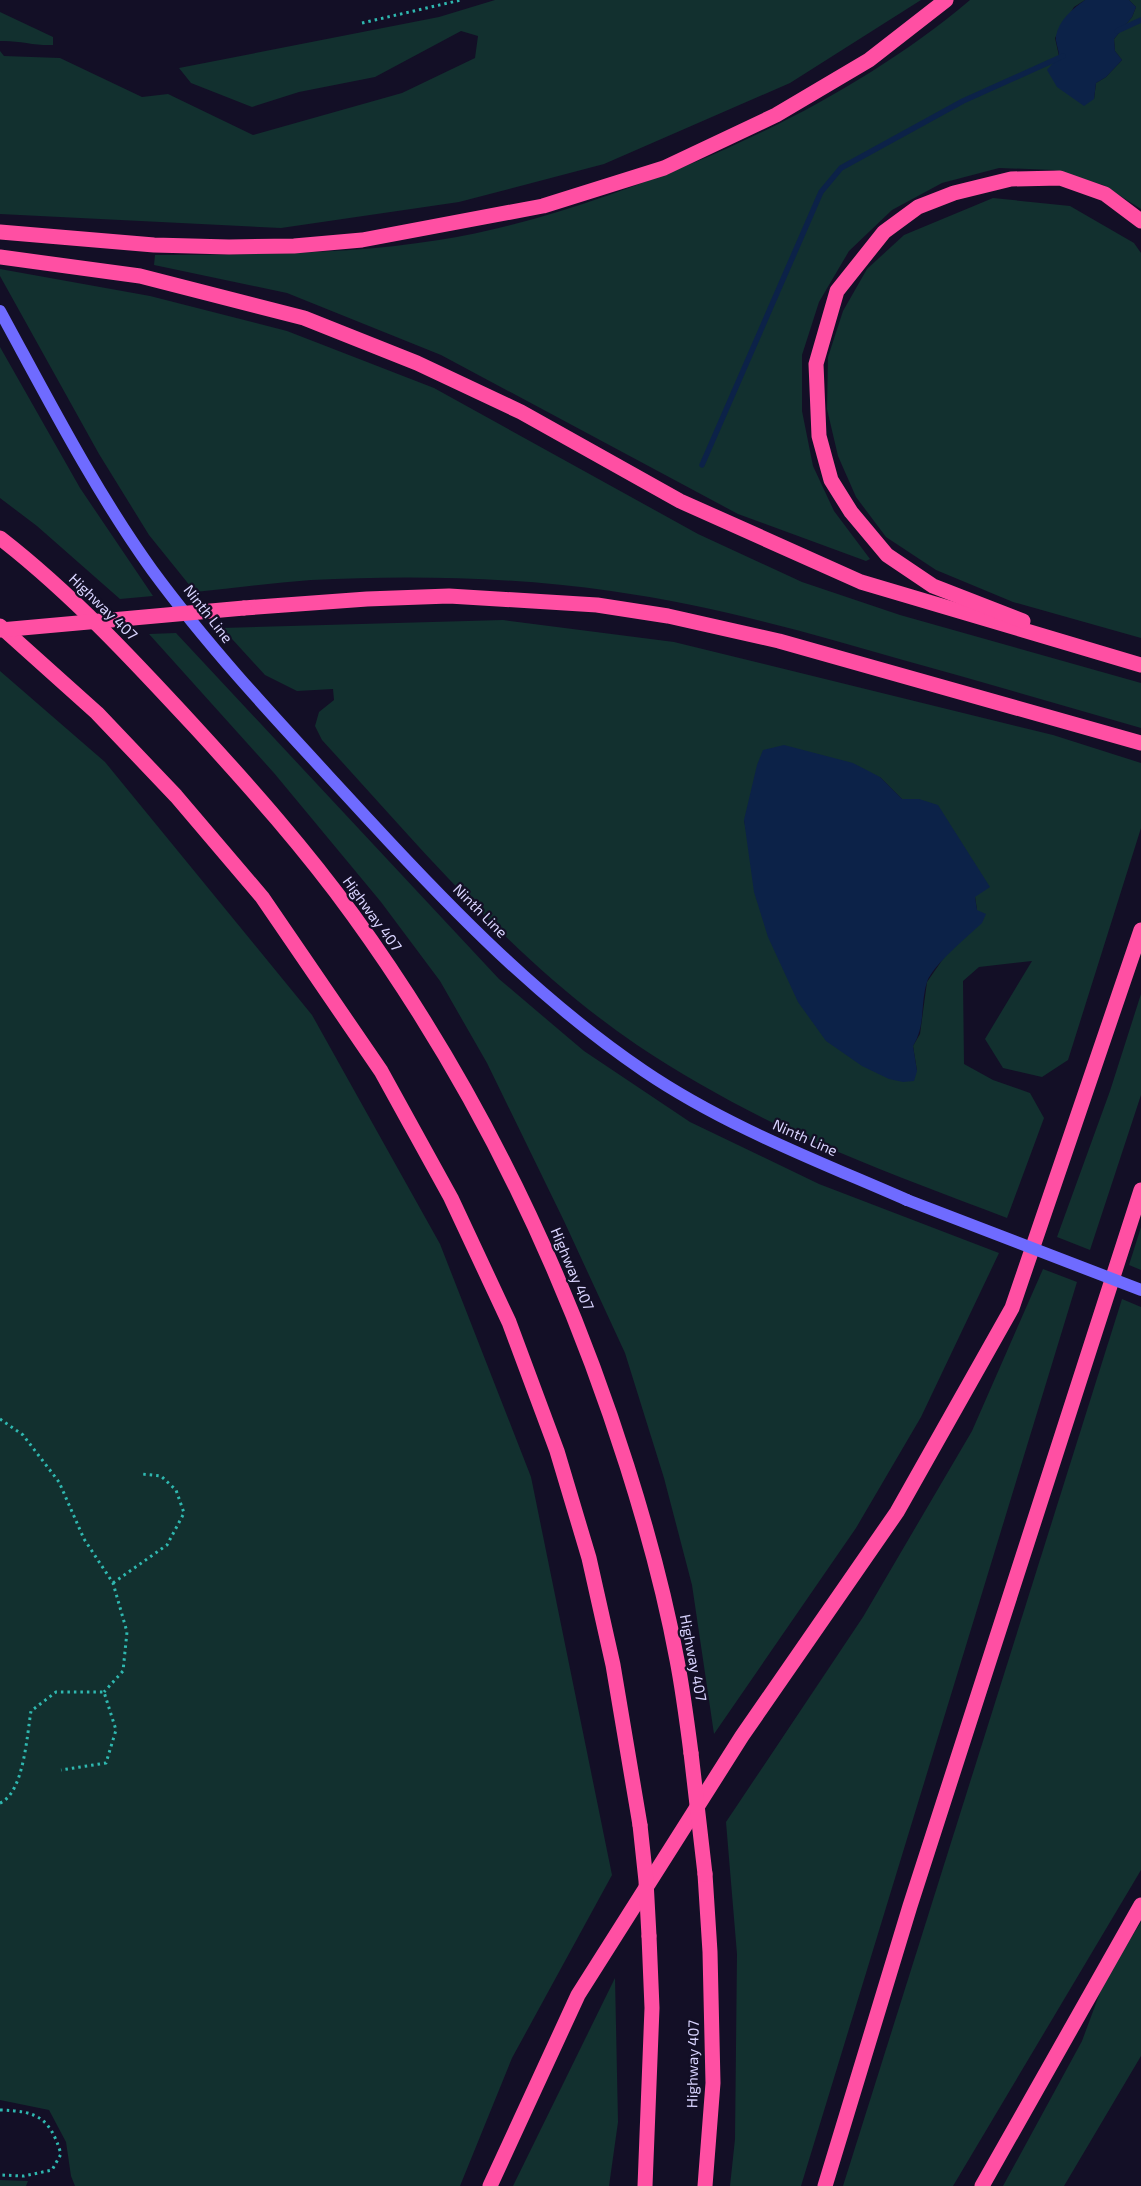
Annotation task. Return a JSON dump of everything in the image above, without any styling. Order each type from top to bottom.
[{"type":"highway","points":[[0,232],[154,245],[294,246],[362,240],[543,206],[664,168],[776,115],[869,60],[946,0]]},
{"type":"highway","points":[[1114,658],[933,586],[887,555],[851,512],[831,480],[818,436],[816,364],[837,291],[884,232],[918,207],[954,194],[1010,179],[1060,178],[1105,194],[1141,221]]},
{"type":"highway","points":[[0,257],[140,276],[304,318],[417,363],[520,412],[680,501],[861,582],[1141,666]]},
{"type":"highway","name":"Highway 407","points":[[0,538],[32,563],[130,656],[269,808],[353,914],[424,1020],[491,1138],[547,1251],[604,1395],[645,1523],[677,1658],[691,1752],[705,1874],[710,1952],[713,2082],[704,2186]]},
{"type":"highway","points":[[0,630],[367,599],[449,596],[597,605],[668,616],[779,641],[1141,743]]},
{"type":"highway","points":[[0,626],[97,713],[176,796],[262,897],[381,1071],[451,1198],[509,1322],[560,1460],[589,1558],[613,1665],[640,1825],[646,1881],[652,2008],[645,2186]]},
{"type":"highway","points":[[490,2186],[578,1995],[742,1736],[897,1512],[1012,1308],[1141,930]]},
{"type":"highway","points":[[825,2186],[913,1897],[1141,1190]]},
{"type":"highway","points":[[982,2186],[1141,1905]]},
{"type":"main road","name":"Ninth Line","points":[[0,312],[85,466],[113,512],[153,570],[227,666],[401,854],[491,947],[579,1023],[646,1073],[741,1128],[907,1200],[1141,1290]]},
{"type":"path","points":[[362,23],[461,0]]},
{"type":"path","points":[[0,1419],[23,1435],[59,1482],[84,1539],[113,1583],[127,1632],[123,1671],[104,1692],[56,1692],[31,1711],[19,1779],[6,1801],[0,1803]]},
{"type":"path","points":[[113,1583],[167,1545],[184,1513],[176,1490],[161,1476],[142,1474]]},
{"type":"path","points":[[61,1770],[106,1763],[116,1730],[104,1692]]},
{"type":"path","points":[[0,2110],[40,2117],[54,2132],[61,2154],[52,2170],[24,2176],[0,2175]]},
{"type":"green space","points":[[495,0],[921,0],[790,83],[604,164],[459,202],[281,228],[0,214],[0,51],[4,56],[60,58],[142,97],[168,94],[253,135],[402,93],[475,58],[478,36],[461,31],[375,77],[299,92],[252,107],[191,83],[179,68],[439,17]]},
{"type":"green space","points":[[970,0],[1085,0],[1074,7],[1055,38],[1059,56],[1094,99],[1096,83],[1106,77],[1122,60],[1115,51],[1114,39],[1132,17],[1136,7],[1129,0],[1141,0],[1141,209],[1103,185],[1054,170],[999,168],[942,183],[892,210],[849,251],[819,302],[802,355],[802,411],[813,466],[834,511],[870,559],[866,561],[738,514],[441,355],[287,293],[154,265],[155,255],[333,251],[368,249],[439,240],[504,227],[588,202],[657,178],[752,137],[798,114],[888,61],[930,32]]},
{"type":"green space","points":[[0,12],[53,37],[53,45],[0,41]]},
{"type":"green space","points":[[993,198],[1070,206],[1134,243],[1141,253],[1141,638],[1013,602],[936,570],[886,537],[856,497],[838,456],[827,409],[828,357],[843,311],[867,269],[904,235]]},
{"type":"green space","points":[[0,269],[150,296],[287,331],[434,388],[698,534],[802,582],[900,615],[1141,683],[1141,728],[795,630],[685,604],[611,591],[499,580],[386,578],[311,580],[195,592],[149,535],[99,454],[0,276]]},
{"type":"green space","points":[[0,347],[80,488],[153,596],[120,599],[37,526],[0,498]]},
{"type":"green space","points":[[503,620],[674,642],[1053,735],[1141,763],[1141,828],[1068,1060],[1042,1077],[1003,1068],[985,1039],[1032,961],[979,967],[963,981],[964,1064],[993,1080],[1030,1093],[1044,1118],[1007,1218],[857,1160],[759,1116],[661,1060],[592,1012],[550,978],[471,902],[322,740],[315,726],[319,712],[334,700],[333,689],[297,691],[265,675],[222,628]],"holes":[[[880,777],[902,799],[919,799],[975,897],[977,910],[927,982],[920,1034],[913,1046],[917,1071],[749,845],[744,820]]]},
{"type":"green space","points":[[176,633],[499,979],[584,1051],[690,1122],[819,1184],[999,1253],[921,1417],[856,1528],[714,1734],[692,1585],[664,1478],[625,1353],[564,1221],[487,1063],[440,981],[381,902],[274,773],[149,634]]},
{"type":"green space","points":[[0,671],[105,762],[312,1015],[440,1244],[531,1477],[612,1875],[512,2058],[460,2186],[75,2186],[71,2176],[66,2142],[49,2110],[0,2100]]},
{"type":"green space","points":[[1141,994],[1141,1095],[1090,1250],[1057,1237],[1110,1091]]},
{"type":"green space","points":[[1141,1227],[1141,1270],[1129,1265]]},
{"type":"green space","points":[[1043,1269],[1077,1282],[801,2186],[730,2186],[735,2139],[737,1954],[726,1822],[863,1617],[972,1431]]},
{"type":"green space","points":[[1122,1299],[1141,1307],[1141,1870],[953,2186],[843,2186]]},
{"type":"green space","points":[[1141,1922],[1141,2056],[1064,2186],[1003,2186],[1082,2041],[1105,1979]]},
{"type":"green space","points":[[615,1978],[618,2122],[609,2186],[513,2186]]},
{"type":"green space","points":[[0,2180],[28,2181],[26,2186],[0,2186]]},
{"type":"water","points":[[1085,0],[1129,0],[1136,7],[1132,17],[1114,39],[1115,51],[1122,60],[1106,77],[1096,83],[1094,99],[1084,106],[1057,87],[1047,70],[1059,56],[1056,38],[1060,25],[1071,11]]},
{"type":"water","points":[[784,745],[853,763],[880,777],[902,799],[919,799],[938,805],[990,887],[975,897],[977,910],[986,914],[982,923],[943,960],[930,975],[927,982],[920,1030],[913,1046],[917,1071],[914,1081],[903,1082],[889,1079],[862,1066],[826,1041],[798,1002],[768,937],[754,892],[744,820],[757,765],[763,750]]},
{"type":"waterway","points":[[1117,31],[1141,20]]},
{"type":"waterway","points":[[702,465],[821,192],[841,168],[963,101],[1063,56]]}]
